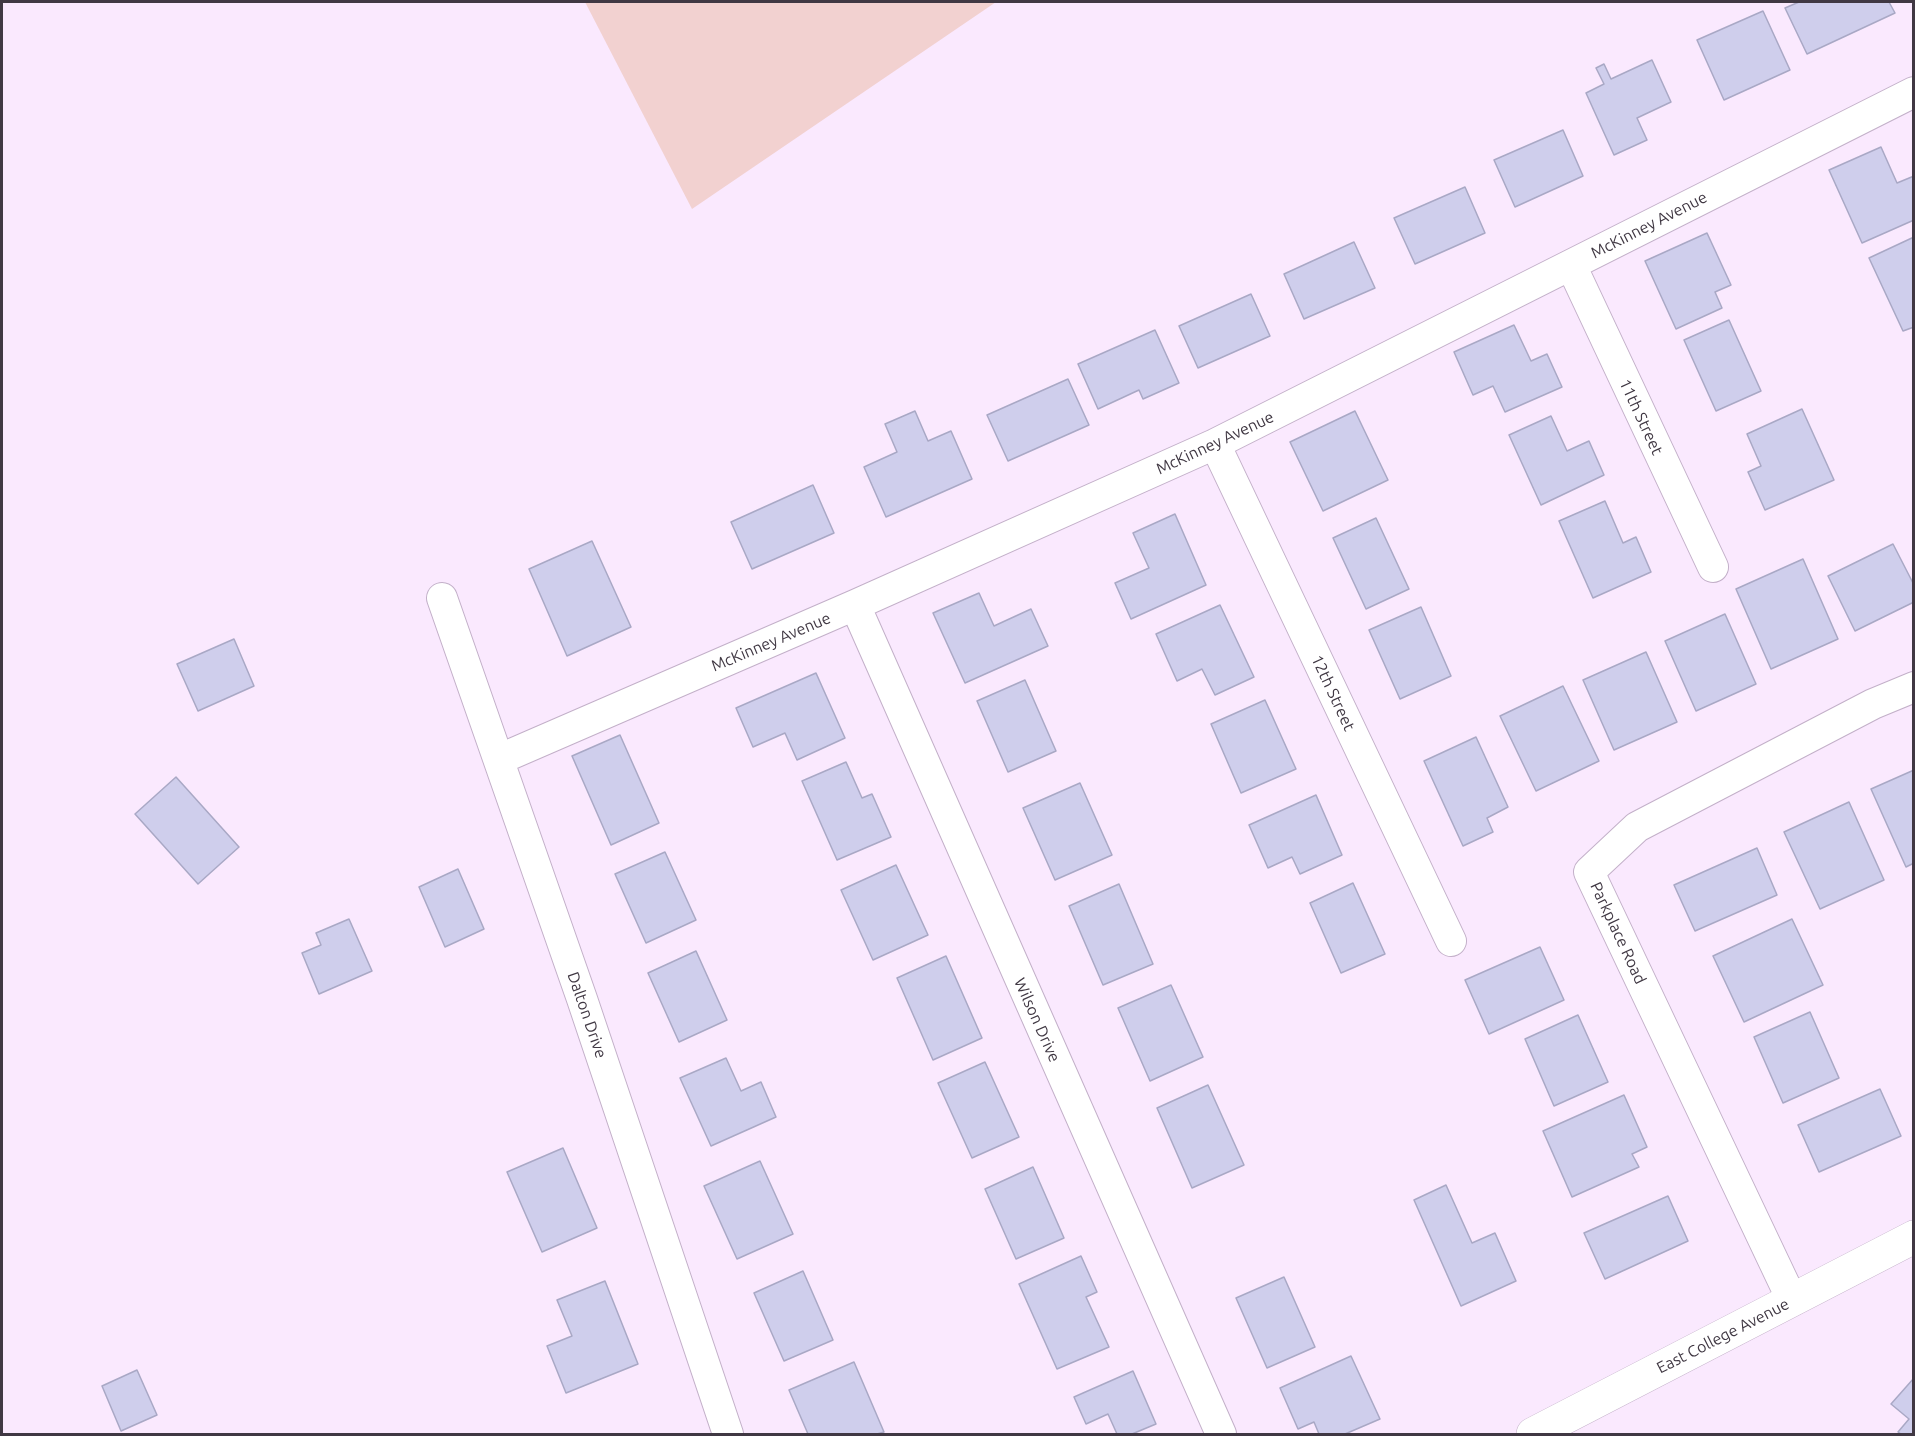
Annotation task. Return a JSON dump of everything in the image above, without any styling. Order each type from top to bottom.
[{"type":"street","name":"McKinney Avenue","points":[[500,759],[855,605],[1215,444],[1914,92]]},
{"type":"street","name":"11th Street","points":[[1571,265],[1713,567]]},
{"type":"street","name":"12th Street","points":[[1215,444],[1451,941]]},
{"type":"street","name":"Dalton Drive","points":[[441,598],[500,759],[728,1434]]},
{"type":"street","name":"Wilson Drive","points":[[855,605],[1221,1434]]},
{"type":"street","name":"Parkplace Road","points":[[1792,1300],[1589,872],[1637,827],[1873,704],[1914,687]]},
{"type":"street","name":"East College Avenue","points":[[1533,1434],[1914,1237]]},
{"type":"shaded area","points":[[585,2],[996,2],[692,209]]},
{"type":"building","points":[[1799,2],[1889,2],[1895,13],[1807,54],[1785,8]]},
{"type":"building","points":[[1763,11],[1790,70],[1724,100],[1697,40]]},
{"type":"building","points":[[1652,60],[1671,102],[1637,118],[1647,140],[1614,155],[1586,93],[1604,84],[1596,68],[1604,64],[1611,79]]},
{"type":"building","points":[[1563,130],[1583,176],[1515,207],[1494,160]]},
{"type":"building","points":[[1881,147],[1897,183],[1914,176],[1914,220],[1862,243],[1829,170]]},
{"type":"building","points":[[1465,187],[1485,233],[1415,264],[1394,218]]},
{"type":"building","points":[[1707,233],[1731,285],[1715,292],[1722,308],[1676,329],[1645,261]]},
{"type":"building","points":[[1914,237],[1914,327],[1903,331],[1869,258]]},
{"type":"building","points":[[1354,242],[1375,288],[1304,319],[1284,274]]},
{"type":"building","points":[[1251,294],[1270,336],[1198,368],[1179,326]]},
{"type":"building","points":[[1729,320],[1761,391],[1716,411],[1684,340]]},
{"type":"building","points":[[1514,325],[1531,361],[1547,354],[1562,387],[1505,412],[1493,386],[1473,395],[1454,352]]},
{"type":"building","points":[[1155,330],[1179,383],[1143,399],[1139,390],[1098,409],[1078,364]]},
{"type":"building","points":[[1068,379],[1089,425],[1008,461],[987,415]]},
{"type":"building","points":[[1802,409],[1834,480],[1765,510],[1748,472],[1761,466],[1747,434]]},
{"type":"building","points":[[915,411],[928,441],[951,431],[972,479],[886,517],[864,467],[897,452],[885,424]]},
{"type":"building","points":[[1355,411],[1388,480],[1323,511],[1290,442]]},
{"type":"building","points":[[1551,416],[1567,451],[1589,441],[1604,475],[1541,505],[1509,435]]},
{"type":"building","points":[[813,485],[834,533],[752,569],[731,522]]},
{"type":"building","points":[[1605,501],[1623,543],[1636,537],[1651,572],[1593,598],[1559,521]]},
{"type":"building","points":[[1175,514],[1206,585],[1131,619],[1115,583],[1149,568],[1133,533]]},
{"type":"building","points":[[1376,518],[1409,589],[1366,609],[1333,538]]},
{"type":"building","points":[[592,541],[631,627],[567,656],[529,569]]},
{"type":"building","points":[[1893,544],[1914,585],[1914,602],[1855,631],[1828,576]]},
{"type":"building","points":[[1803,559],[1838,639],[1771,669],[1736,589]]},
{"type":"building","points":[[979,593],[994,626],[1031,609],[1048,646],[965,683],[933,613]]},
{"type":"building","points":[[1220,605],[1254,677],[1215,695],[1202,669],[1177,681],[1156,634]]},
{"type":"building","points":[[1421,607],[1451,676],[1400,699],[1369,630]]},
{"type":"building","points":[[1725,614],[1756,684],[1696,711],[1665,641]]},
{"type":"building","points":[[234,639],[254,686],[198,711],[177,664]]},
{"type":"building","points":[[1646,652],[1677,722],[1614,750],[1583,680]]},
{"type":"building","points":[[816,673],[845,738],[797,760],[785,733],[753,747],[736,708]]},
{"type":"building","points":[[1025,680],[1056,751],[1008,772],[977,701]]},
{"type":"building","points":[[1563,686],[1599,761],[1536,791],[1500,716]]},
{"type":"building","points":[[1265,700],[1296,769],[1241,793],[1211,724]]},
{"type":"building","points":[[620,735],[659,823],[611,845],[572,756]]},
{"type":"building","points":[[1476,737],[1508,807],[1487,818],[1493,832],[1463,846],[1424,761]]},
{"type":"building","points":[[846,762],[862,798],[872,794],[891,837],[837,860],[802,781]]},
{"type":"building","points":[[1914,770],[1914,863],[1906,867],[1871,789]]},
{"type":"building","points":[[176,777],[239,847],[198,884],[135,814]]},
{"type":"building","points":[[1080,783],[1112,855],[1055,880],[1023,808]]},
{"type":"building","points":[[1316,795],[1342,855],[1300,874],[1292,857],[1268,868],[1249,825]]},
{"type":"building","points":[[1849,802],[1884,880],[1820,909],[1784,832]]},
{"type":"building","points":[[1757,848],[1777,895],[1695,931],[1674,885]]},
{"type":"building","points":[[665,852],[696,920],[646,943],[615,874]]},
{"type":"building","points":[[896,865],[928,935],[873,960],[841,890]]},
{"type":"building","points":[[458,869],[484,929],[445,947],[419,887]]},
{"type":"building","points":[[1353,883],[1385,954],[1341,973],[1310,903]]},
{"type":"building","points":[[1119,884],[1153,964],[1103,985],[1069,906]]},
{"type":"building","points":[[349,919],[372,971],[319,994],[302,953],[321,945],[316,933]]},
{"type":"building","points":[[1792,919],[1823,985],[1744,1022],[1713,956]]},
{"type":"building","points":[[1540,947],[1564,1000],[1489,1034],[1465,980]]},
{"type":"building","points":[[696,951],[727,1020],[679,1042],[648,973]]},
{"type":"building","points":[[946,956],[982,1038],[933,1060],[897,978]]},
{"type":"building","points":[[1171,985],[1203,1057],[1150,1081],[1118,1008]]},
{"type":"building","points":[[1810,1012],[1839,1078],[1783,1103],[1754,1037]]},
{"type":"building","points":[[1578,1015],[1608,1082],[1554,1106],[1525,1039]]},
{"type":"building","points":[[726,1058],[741,1091],[761,1082],[776,1117],[711,1146],[680,1078]]},
{"type":"building","points":[[985,1062],[1019,1137],[972,1158],[938,1083]]},
{"type":"building","points":[[1208,1085],[1244,1165],[1192,1188],[1157,1108]]},
{"type":"building","points":[[1880,1089],[1901,1136],[1819,1172],[1798,1125]]},
{"type":"building","points":[[1624,1095],[1647,1147],[1632,1154],[1639,1167],[1572,1197],[1543,1131]]},
{"type":"building","points":[[563,1148],[597,1228],[542,1252],[507,1172]]},
{"type":"building","points":[[760,1161],[793,1234],[737,1259],[704,1186]]},
{"type":"building","points":[[1033,1167],[1064,1238],[1016,1259],[985,1189]]},
{"type":"building","points":[[1446,1185],[1472,1243],[1495,1233],[1516,1281],[1461,1306],[1414,1200]]},
{"type":"building","points":[[1668,1196],[1688,1241],[1605,1279],[1584,1233]]},
{"type":"building","points":[[1081,1256],[1097,1292],[1086,1297],[1109,1347],[1057,1369],[1019,1284]]},
{"type":"building","points":[[803,1271],[833,1340],[784,1361],[754,1293]]},
{"type":"building","points":[[1284,1277],[1315,1347],[1267,1368],[1236,1298]]},
{"type":"building","points":[[605,1281],[638,1364],[566,1393],[547,1346],[572,1336],[557,1300]]},
{"type":"building","points":[[1351,1356],[1380,1419],[1345,1434],[1319,1434],[1314,1422],[1298,1429],[1280,1388]]},
{"type":"building","points":[[854,1362],[884,1432],[877,1434],[808,1434],[789,1390]]},
{"type":"building","points":[[137,1370],[157,1415],[121,1431],[102,1386]]},
{"type":"building","points":[[1133,1371],[1156,1424],[1132,1434],[1117,1434],[1108,1414],[1086,1424],[1074,1397]]},
{"type":"building","points":[[1914,1378],[1914,1434],[1901,1434],[1898,1432],[1909,1419],[1891,1404]]}]
